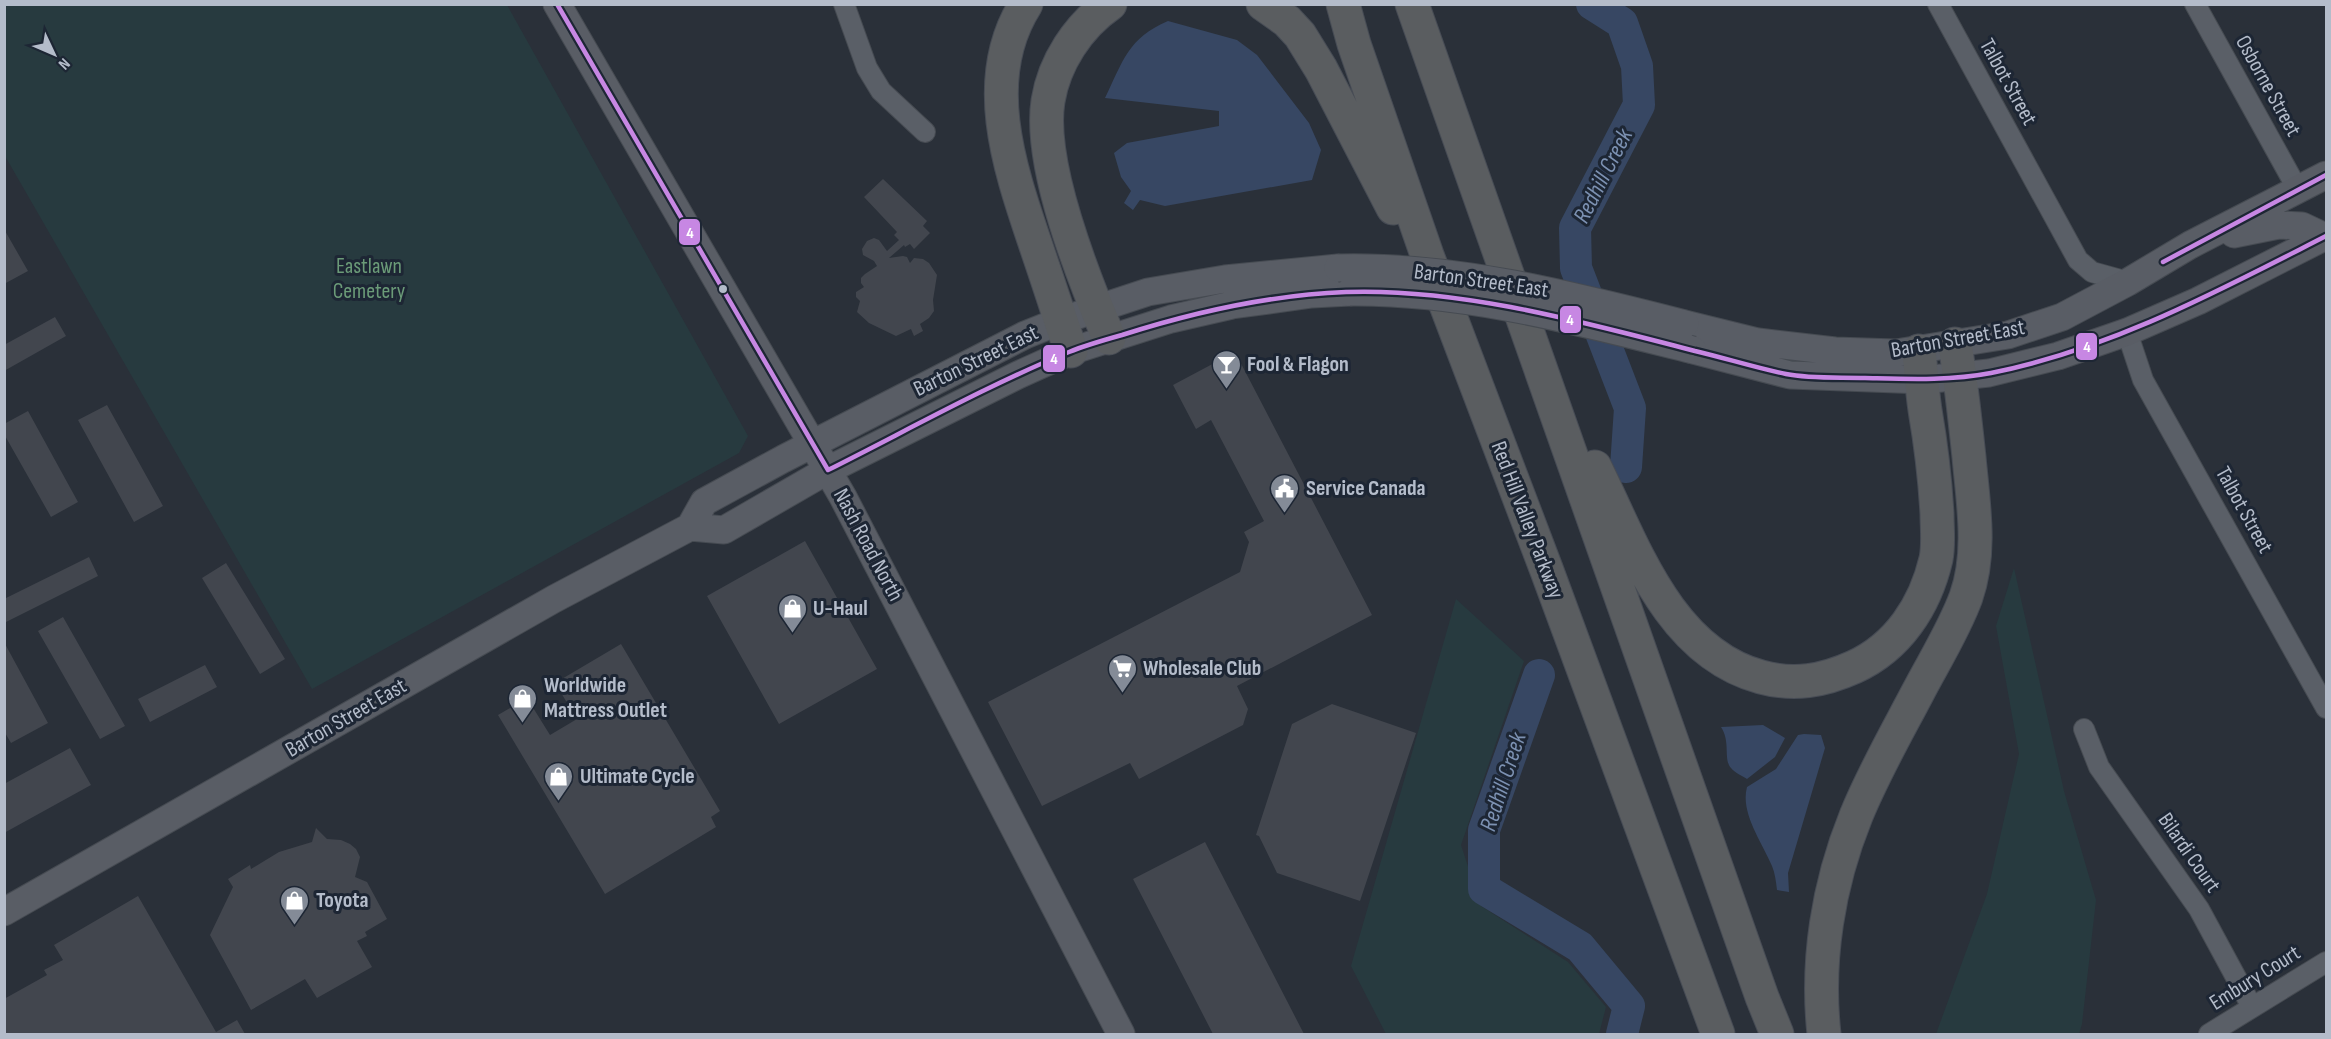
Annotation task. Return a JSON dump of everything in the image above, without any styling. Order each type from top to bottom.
[{"type":"highway","points":[[1026,4],[1010,40],[1002,69],[1000,99],[1017,191],[1071,351]]},
{"type":"highway","points":[[1109,338],[1063,214],[1051,162],[1047,129],[1048,102],[1055,74],[1066,50],[1082,29],[1110,4]]},
{"type":"highway","points":[[1263,4],[1287,21],[1300,35],[1321,69],[1391,205],[1427,255]]},
{"type":"highway","name":"Red Hill Valley Parkway","points":[[1343,4],[1354,44],[1427,255],[1547,571],[1718,1035]]},
{"type":"highway","points":[[1412,4],[1777,1035]]},
{"type":"highway","points":[[1824,1035],[1821,960],[1839,864],[1856,816],[1876,771],[1966,597],[1974,564],[1975,527],[1957,359]]},
{"type":"highway","points":[[1552,399],[1584,444],[1642,564],[1682,626],[1702,646],[1734,668],[1767,679],[1803,683],[1844,672],[1866,662],[1882,651],[1911,619],[1926,591],[1936,557],[1938,534],[1931,440],[1921,366]]},
{"type":"main road","name":"Nash Road North","points":[[557,4],[828,470],[1121,1035]]},
{"type":"main road","name":"Barton Street East","points":[[690,527],[724,530],[828,470],[1071,351],[1171,319],[1232,305],[1312,294],[1350,292],[1430,294],[1490,303],[1790,375],[1921,366],[1957,359],[2008,335],[2062,317],[2128,282],[2190,245],[2326,176]]},
{"type":"main road","points":[[2190,245],[2279,225],[2302,226],[2326,234]]},
{"type":"main road","name":"Barton Street East","points":[[1957,359],[1989,373],[2058,356],[2127,332],[2198,301],[2326,234]]},
{"type":"main road","name":"Barton Street East","points":[[4,912],[554,599],[690,527],[704,502],[813,443],[1025,335],[1096,308],[1148,292],[1225,279],[1338,268],[1363,267],[1460,274],[1546,290],[1758,342],[1835,351],[1896,353],[1921,366]]},
{"type":"street","points":[[844,4],[867,68],[881,91],[925,132]]},
{"type":"street","name":"Talbot Street","points":[[1938,4],[2078,260],[2091,272],[2128,282]]},
{"type":"street","name":"Osborne Street","points":[[2195,4],[2298,190]]},
{"type":"street","name":"Talbot Street","points":[[2127,332],[2143,380],[2320,682],[2326,708]]},
{"type":"street","name":"Bilardi Court","points":[[2084,729],[2099,767],[2199,909],[2252,1006]]},
{"type":"street","name":"Embury Court","points":[[2209,1035],[2252,1006],[2326,962]]},
{"type":"green space","name":"Eastlawn Cemetery","points":[[4,5],[507,5],[748,436],[739,453],[312,689],[5,156]]},
{"type":"green space","points":[[2014,568],[2064,791],[2096,900],[2082,1024],[2079,1034],[1936,1034],[1987,894],[2019,754],[1996,626]]},
{"type":"green space","points":[[1456,599],[1524,661],[1461,845],[1481,906],[1568,962],[1606,1007],[1599,1034],[1386,1034],[1351,966]]},
{"type":"water","points":[[1168,21],[1237,40],[1257,55],[1309,123],[1321,150],[1312,180],[1165,206],[1140,200],[1133,210],[1124,203],[1131,191],[1121,177],[1114,153],[1127,143],[1219,126],[1219,111],[1105,98],[1122,62],[1135,43]]},
{"type":"water","points":[[1763,725],[1785,738],[1775,757],[1747,779],[1734,771],[1727,760],[1726,738],[1721,727]]},
{"type":"water","points":[[1798,735],[1821,735],[1825,748],[1788,873],[1789,892],[1777,890],[1773,869],[1749,817],[1746,797],[1747,787],[1776,769]]},
{"type":"building","points":[[883,179],[927,221],[923,226],[930,233],[914,249],[910,244],[905,247],[904,245],[889,258],[903,256],[907,257],[910,263],[914,258],[923,259],[929,263],[937,275],[933,300],[934,311],[920,324],[923,331],[914,336],[911,329],[896,336],[869,323],[857,312],[860,301],[856,297],[856,292],[864,287],[861,278],[877,266],[874,261],[863,255],[862,249],[867,241],[874,238],[879,240],[887,251],[899,240],[894,235],[897,232],[864,197]]},
{"type":"building","points":[[4,229],[28,271],[4,284]]},
{"type":"building","points":[[55,317],[66,336],[4,371],[4,345]]},
{"type":"building","points":[[1235,352],[1372,615],[1237,686],[1248,709],[1243,725],[1139,779],[1130,763],[1042,806],[988,702],[1240,572],[1249,542],[1244,532],[1264,521],[1211,420],[1196,429],[1173,385]]},
{"type":"building","points":[[107,405],[163,506],[134,522],[78,420]]},
{"type":"building","points":[[28,411],[78,502],[51,517],[4,434],[4,424]]},
{"type":"building","name":"U-Haul","points":[[805,541],[877,669],[779,724],[707,596]]},
{"type":"building","points":[[89,557],[98,576],[4,623],[4,599]]},
{"type":"building","points":[[226,563],[285,659],[260,674],[202,578]]},
{"type":"building","points":[[63,617],[125,726],[100,739],[38,631]]},
{"type":"building","points":[[4,642],[48,723],[11,743],[4,731]]},
{"type":"building","points":[[621,644],[720,811],[711,817],[716,827],[605,894],[498,715],[527,698],[550,735],[577,719],[555,683]]},
{"type":"building","points":[[205,665],[217,687],[150,722],[138,699]]},
{"type":"building","points":[[1332,704],[1416,733],[1360,901],[1277,873],[1259,836],[1256,835],[1292,724]]},
{"type":"building","points":[[70,748],[91,785],[4,833],[4,784]]},
{"type":"building","name":"Toyota","points":[[316,828],[327,839],[341,840],[356,849],[360,857],[355,877],[367,882],[387,919],[365,932],[367,936],[357,941],[372,967],[317,998],[305,979],[251,1010],[210,935],[233,887],[228,879],[250,865],[251,869],[279,852],[312,842]]},
{"type":"building","points":[[1205,842],[1304,1034],[1213,1034],[1133,879]]},
{"type":"building","points":[[138,896],[216,1032],[237,1020],[245,1034],[4,1034],[4,999],[47,975],[44,970],[63,960],[54,945]]},
{"type":"waterway","name":"Redhill Creek","points":[[1592,4],[1622,23],[1637,66],[1639,105],[1575,228],[1576,268],[1630,408],[1626,467]]},
{"type":"waterway","name":"Redhill Creek","points":[[1539,675],[1484,830],[1484,889],[1580,947],[1629,1006],[1622,1034]]},
{"type":"transit line","name":"4","points":[[557,4],[828,470],[978,394],[1075,349],[1177,319],[1260,301],[1346,292],[1433,295],[1522,309],[1796,376],[1944,378],[1991,373],[2079,349],[2121,334],[2204,297],[2326,236]]},
{"type":"transit line","name":"4","points":[[2163,262],[2326,175]]},
{"type":"place","name":"Fool & Flagon","points":[[1226,390]]},
{"type":"place","name":"Service Canada","points":[[1285,514]]},
{"type":"place","name":"U-Haul","points":[[792,634]]},
{"type":"place","name":"Wholesale Club","points":[[1122,694]]},
{"type":"place","name":"Worldwide Mattress Outlet","points":[[523,724]]},
{"type":"place","name":"Ultimate Cycle","points":[[559,802]]},
{"type":"place","name":"Toyota","points":[[295,926]]}]
